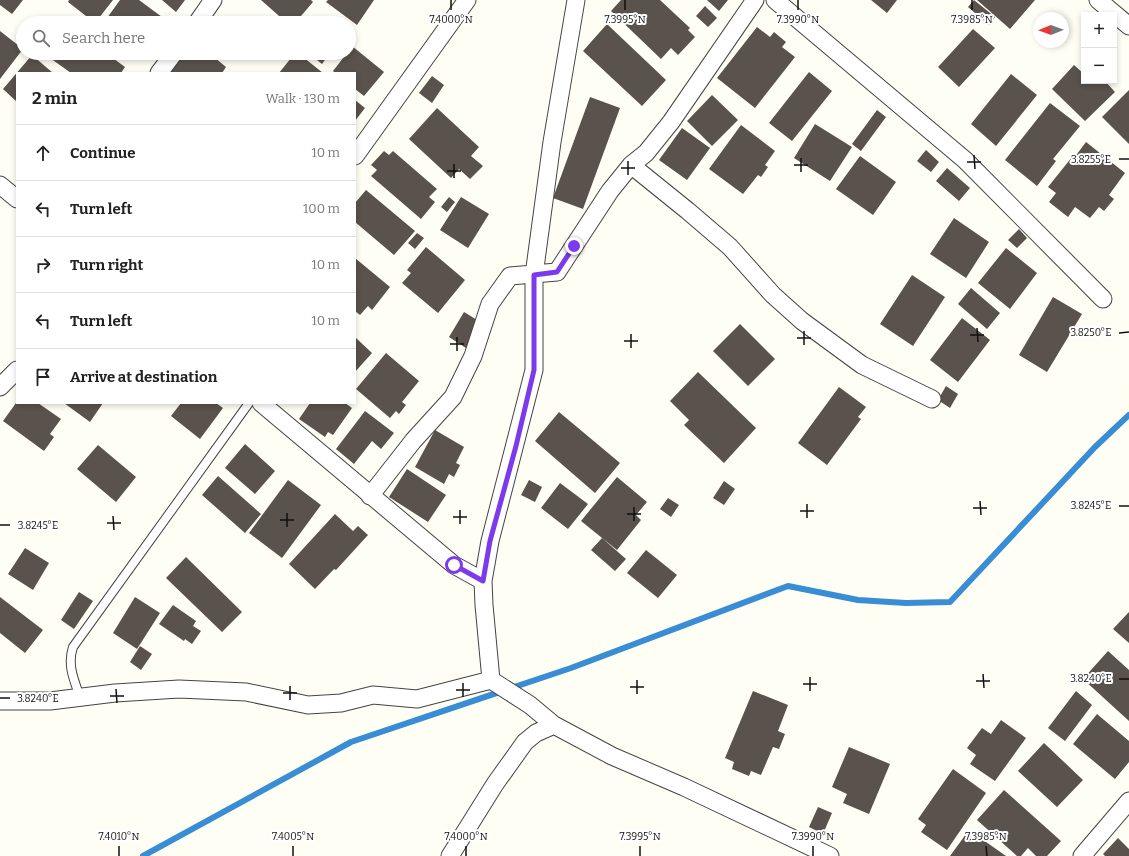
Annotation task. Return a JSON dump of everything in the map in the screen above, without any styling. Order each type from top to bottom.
[{"type":"street","points":[[202,16],[213,0]]},
{"type":"street","points":[[356,155],[467,0]]},
{"type":"street","points":[[491,680],[483,581],[490,541],[516,446],[534,370],[534,275],[552,142],[576,0]]},
{"type":"street","points":[[370,496],[412,442],[453,397],[473,356],[490,304],[510,276],[557,272],[610,191],[631,165],[646,153],[671,122],[755,0]]},
{"type":"street","points":[[775,0],[965,160],[1103,299]]},
{"type":"street","points":[[1098,0],[1129,26]]},
{"type":"street","points":[[160,72],[169,60]]},
{"type":"street","points":[[631,165],[730,247],[773,295],[802,321],[862,365],[932,399]]},
{"type":"street","points":[[0,185],[16,198]]},
{"type":"street","points":[[0,387],[16,371]]},
{"type":"street","points":[[262,404],[454,565],[483,581]]},
{"type":"street","points":[[0,701],[50,701],[80,697],[179,689],[246,692],[308,705],[341,703],[373,695],[417,699],[491,680],[530,705],[554,725],[612,756],[684,787],[830,856]]},
{"type":"street","points":[[450,856],[495,784],[525,742],[536,733],[554,725]]},
{"type":"street","points":[[1082,856],[1129,801]]},
{"type":"lane","points":[[80,697],[71,670],[70,658],[73,647],[248,404]]},
{"type":"building","points":[[0,0],[23,0],[12,14],[0,5]]},
{"type":"building","points":[[69,0],[113,0],[100,16],[86,16],[68,2]]},
{"type":"building","points":[[120,0],[139,0],[161,16],[108,16]]},
{"type":"building","points":[[162,0],[185,0],[176,12]]},
{"type":"building","points":[[261,0],[311,0],[313,2],[301,16],[279,16]]},
{"type":"building","points":[[328,0],[374,0],[357,25],[356,16],[345,16],[326,2]]},
{"type":"building","points":[[621,0],[660,0],[690,28],[688,30],[695,37],[678,55],[671,48],[661,59],[611,11]]},
{"type":"building","points":[[707,0],[728,0],[719,11]]},
{"type":"building","points":[[871,0],[897,0],[887,13]]},
{"type":"building","points":[[974,0],[995,17],[989,25],[968,7]]},
{"type":"building","points":[[977,0],[1035,0],[1010,29]]},
{"type":"building","points":[[705,6],[717,18],[708,27],[696,16]]},
{"type":"building","points":[[607,24],[666,80],[642,106],[583,51]]},
{"type":"building","points":[[757,27],[770,37],[774,32],[786,42],[782,47],[795,57],[755,108],[717,78]]},
{"type":"building","points":[[973,29],[995,48],[959,87],[938,67]]},
{"type":"building","points":[[0,31],[16,44],[16,58],[0,79]]},
{"type":"building","points":[[356,49],[384,72],[364,96],[356,90],[356,72],[333,71],[342,60],[356,60]]},
{"type":"building","points":[[28,60],[38,60],[52,72],[18,72]]},
{"type":"building","points":[[53,60],[116,60],[125,67],[122,72],[70,72]]},
{"type":"building","points":[[177,60],[218,60],[226,67],[223,72],[168,72]]},
{"type":"building","points":[[289,60],[307,60],[322,72],[280,72]]},
{"type":"building","points":[[317,60],[325,60],[322,64]]},
{"type":"building","points":[[1074,65],[1081,71],[1081,84],[1108,84],[1115,92],[1085,121],[1052,89]]},
{"type":"building","points":[[809,72],[832,91],[792,141],[769,123]]},
{"type":"building","points":[[16,74],[16,101],[3,89]]},
{"type":"building","points":[[1011,74],[1037,95],[996,146],[971,124]]},
{"type":"building","points":[[432,76],[444,85],[432,103],[419,93]]},
{"type":"building","points":[[1129,90],[1129,144],[1102,117]]},
{"type":"building","points":[[712,95],[738,120],[712,146],[687,121]]},
{"type":"building","points":[[590,97],[620,108],[583,209],[553,198]]},
{"type":"building","points":[[356,101],[365,108],[356,120]]},
{"type":"building","points":[[1050,103],[1080,126],[1053,159],[1056,161],[1037,186],[1005,160]]},
{"type":"building","points":[[437,108],[479,147],[471,156],[483,166],[470,179],[459,169],[451,178],[409,139]]},
{"type":"building","points":[[877,110],[886,117],[861,151],[852,144]]},
{"type":"building","points":[[815,124],[852,147],[830,181],[794,158]]},
{"type":"building","points":[[741,125],[775,151],[765,165],[768,167],[761,177],[758,175],[743,194],[709,169]]},
{"type":"building","points":[[682,128],[710,148],[687,180],[659,160]]},
{"type":"building","points":[[1086,142],[1125,173],[1109,195],[1114,199],[1104,211],[1099,207],[1090,218],[1075,207],[1068,217],[1049,202],[1056,193],[1048,187]]},
{"type":"building","points":[[926,150],[939,162],[931,172],[917,161]]},
{"type":"building","points":[[384,151],[389,155],[393,151],[437,189],[429,197],[435,202],[421,219],[371,176],[377,170],[371,165]]},
{"type":"building","points":[[860,156],[896,182],[873,215],[836,189]]},
{"type":"building","points":[[947,168],[970,188],[959,201],[936,181]]},
{"type":"building","points":[[366,190],[415,231],[394,255],[356,223],[356,202]]},
{"type":"building","points":[[449,197],[455,202],[447,212],[441,207]]},
{"type":"building","points":[[461,197],[489,214],[468,248],[440,230]]},
{"type":"building","points":[[954,218],[989,242],[966,278],[930,254]]},
{"type":"building","points":[[1019,229],[1027,238],[1017,248],[1008,240]]},
{"type":"building","points":[[417,233],[424,238],[415,249],[408,243]]},
{"type":"building","points":[[426,247],[465,280],[438,313],[402,283],[411,273],[407,270]]},
{"type":"building","points":[[1006,248],[1037,273],[1010,309],[978,283]]},
{"type":"building","points":[[356,259],[390,287],[372,310],[368,306],[360,315],[356,312]]},
{"type":"building","points":[[912,275],[945,297],[913,346],[880,324]]},
{"type":"building","points":[[971,288],[1000,313],[987,329],[958,304]]},
{"type":"building","points":[[1053,297],[1082,314],[1047,372],[1019,355]]},
{"type":"building","points":[[464,312],[482,323],[466,348],[449,337]]},
{"type":"building","points":[[962,318],[990,340],[958,382],[930,360]]},
{"type":"building","points":[[740,324],[775,359],[748,386],[713,351]]},
{"type":"building","points":[[356,338],[372,353],[356,371]]},
{"type":"building","points":[[386,353],[419,381],[402,402],[406,405],[399,414],[396,411],[390,418],[356,389]]},
{"type":"building","points":[[698,372],[756,428],[724,463],[684,425],[689,420],[670,401]]},
{"type":"building","points":[[946,386],[958,394],[950,408],[938,400]]},
{"type":"building","points":[[839,387],[866,407],[858,417],[861,419],[827,465],[798,443]]},
{"type":"building","points":[[16,403],[39,404],[61,419],[50,434],[54,437],[44,451],[3,421]]},
{"type":"building","points":[[65,404],[102,404],[90,422]]},
{"type":"building","points":[[180,404],[217,404],[223,408],[200,439],[171,416]]},
{"type":"building","points":[[309,404],[346,404],[352,408],[333,435],[328,432],[325,437],[299,419]]},
{"type":"building","points":[[365,411],[394,433],[381,449],[372,441],[354,464],[336,449]]},
{"type":"building","points":[[559,412],[620,463],[595,493],[535,441]]},
{"type":"building","points":[[435,430],[464,447],[456,463],[460,465],[454,477],[449,474],[444,484],[415,467]]},
{"type":"building","points":[[245,444],[275,471],[255,494],[225,468]]},
{"type":"building","points":[[98,445],[136,477],[116,502],[77,469]]},
{"type":"building","points":[[407,469],[446,495],[428,522],[389,497]]},
{"type":"building","points":[[218,476],[261,514],[245,533],[202,495]]},
{"type":"building","points":[[617,477],[647,502],[636,515],[641,520],[617,550],[581,521]]},
{"type":"building","points":[[288,480],[321,505],[282,558],[249,533]]},
{"type":"building","points":[[529,480],[542,487],[535,502],[521,495]]},
{"type":"building","points":[[724,481],[735,489],[724,505],[713,498]]},
{"type":"building","points":[[560,483],[588,504],[568,529],[541,508]]},
{"type":"building","points":[[668,498],[679,505],[671,517],[660,509]]},
{"type":"building","points":[[335,514],[353,531],[358,526],[368,535],[336,570],[334,569],[315,589],[289,564]]},
{"type":"building","points":[[602,538],[626,559],[615,571],[591,550]]},
{"type":"building","points":[[25,548],[49,563],[33,590],[8,574]]},
{"type":"building","points":[[646,550],[677,575],[658,598],[627,573]]},
{"type":"building","points":[[186,557],[242,612],[222,632],[166,578]]},
{"type":"building","points":[[79,592],[93,601],[74,629],[61,620]]},
{"type":"building","points":[[0,597],[43,630],[25,653],[0,633]]},
{"type":"building","points":[[135,597],[160,613],[137,649],[113,633]]},
{"type":"building","points":[[173,605],[196,621],[193,626],[201,631],[192,644],[185,639],[184,641],[159,624]]},
{"type":"building","points":[[1129,612],[1129,643],[1113,629]]},
{"type":"building","points":[[140,646],[152,654],[141,670],[130,662]]},
{"type":"building","points":[[1108,651],[1129,670],[1129,721],[1083,679]]},
{"type":"building","points":[[753,691],[788,705],[778,731],[785,734],[779,749],[773,747],[761,775],[751,771],[749,776],[732,769],[734,762],[725,758]]},
{"type":"building","points":[[1076,691],[1092,705],[1065,741],[1048,728]]},
{"type":"building","points":[[1097,714],[1129,741],[1129,762],[1115,779],[1073,744]]},
{"type":"building","points":[[1001,720],[1026,738],[995,781],[970,764],[976,755],[967,748],[982,728],[991,734]]},
{"type":"building","points":[[1044,743],[1083,780],[1057,807],[1018,771]]},
{"type":"building","points":[[849,747],[890,764],[869,814],[843,803],[847,794],[832,787]]},
{"type":"building","points":[[953,769],[986,793],[947,850],[921,832],[926,825],[918,819]]},
{"type":"building","points":[[1004,790],[1061,841],[1047,856],[1036,856],[1028,848],[1021,856],[1017,856],[977,820]]},
{"type":"building","points":[[818,807],[832,813],[823,834],[809,827]]},
{"type":"building","points":[[969,830],[1006,856],[950,856]]},
{"type":"building","points":[[1118,838],[1129,849],[1129,856],[1105,856],[1103,854]]},
{"type":"waterway","points":[[143,856],[351,742],[571,668],[788,586],[858,600],[906,603],[950,602],[1095,447],[1129,415]]},
{"type":"route","points":[[454,565],[467,574],[483,581],[490,541],[516,446],[534,370],[534,275],[557,272],[574,246]]}]
